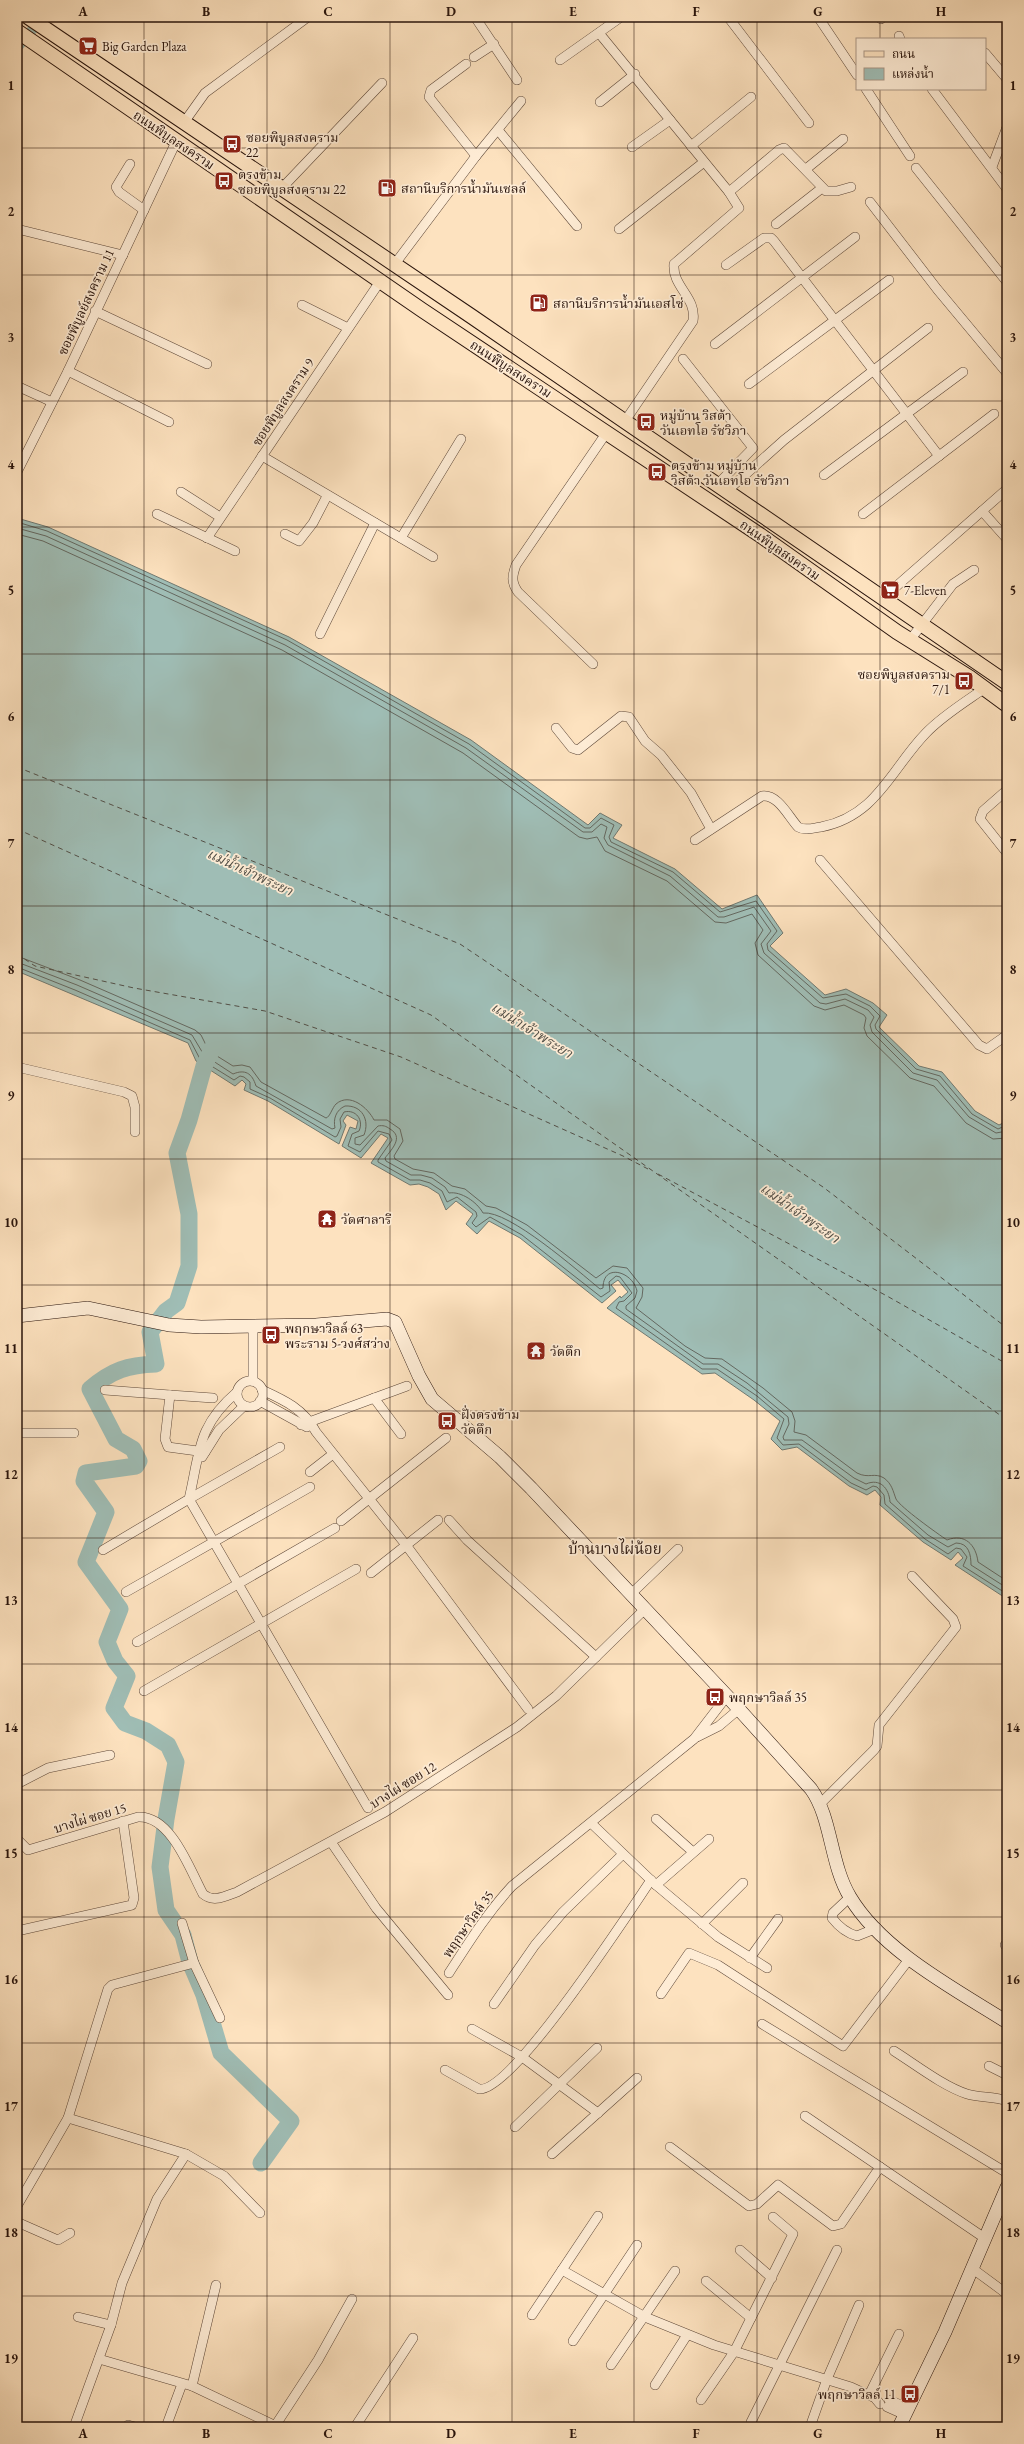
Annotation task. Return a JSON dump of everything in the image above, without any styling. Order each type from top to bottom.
[{"type":"main road","name":"ถนนพิบูลสงคราม","points":[[28,17],[185,121],[1007,683]]},
{"type":"main road","name":"ถนนพิบูลสงคราม","points":[[17,31],[176,142],[381,280],[422,310],[607,432],[910,640],[985,688],[1007,705]]},
{"type":"main road","points":[[381,280],[394,265]]},
{"type":"main road","points":[[939,658],[951,644]]},
{"type":"street","points":[[185,121],[205,93],[308,17]]},
{"type":"street","points":[[476,17],[518,80]]},
{"type":"street","points":[[560,60],[621,17]]},
{"type":"street","points":[[728,17],[809,123]]},
{"type":"street","points":[[818,17],[856,74]]},
{"type":"street","points":[[599,32],[635,74],[670,120],[729,192],[739,208],[735,214],[674,264],[674,276],[692,304],[693,321],[625,421]]},
{"type":"street","points":[[474,56],[494,44]]},
{"type":"street","points":[[986,54],[1007,79]]},
{"type":"street","points":[[466,64],[431,90],[429,97],[476,156]]},
{"type":"street","points":[[600,102],[635,74]]},
{"type":"street","points":[[281,188],[382,83]]},
{"type":"street","points":[[867,90],[910,156]]},
{"type":"street","points":[[933,90],[962,131],[992,167],[1007,189]]},
{"type":"street","points":[[691,146],[751,97]]},
{"type":"street","points":[[394,265],[476,156],[521,100]]},
{"type":"street","points":[[632,147],[670,120]]},
{"type":"street","points":[[992,167],[1007,127]]},
{"type":"street","points":[[498,130],[577,226]]},
{"type":"street","points":[[806,169],[843,138]]},
{"type":"street","name":"ซอยพิบูลย์สงคราม 11","points":[[17,472],[68,370],[176,142]]},
{"type":"street","points":[[729,192],[779,150],[784,148],[806,169],[822,188],[830,192],[852,187]]},
{"type":"street","points":[[619,229],[704,162]]},
{"type":"street","points":[[130,164],[116,187],[119,192],[144,210]]},
{"type":"street","points":[[916,168],[1007,282]]},
{"type":"street","points":[[776,224],[822,188]]},
{"type":"street","points":[[870,202],[937,289],[1007,373]]},
{"type":"street","points":[[17,229],[123,255]]},
{"type":"street","points":[[715,344],[856,237]]},
{"type":"street","points":[[726,265],[768,238],[774,241],[939,456]]},
{"type":"street","name":"ซอยพิบูลสงคราม 9","points":[[207,538],[381,280]]},
{"type":"street","points":[[750,384],[889,280]]},
{"type":"street","points":[[302,305],[348,328]]},
{"type":"street","points":[[95,311],[207,364]]},
{"type":"street","points":[[722,488],[928,328]]},
{"type":"street","points":[[683,359],[754,448],[722,488]]},
{"type":"street","points":[[68,370],[169,422]]},
{"type":"street","points":[[824,475],[963,372]]},
{"type":"street","points":[[17,386],[52,402]]},
{"type":"street","points":[[863,514],[994,414]]},
{"type":"street","points":[[594,664],[518,592],[512,583],[512,575],[516,565],[607,432]]},
{"type":"street","points":[[401,538],[461,439]]},
{"type":"street","points":[[262,456],[433,558]]},
{"type":"street","points":[[883,598],[1007,489]]},
{"type":"street","points":[[180,492],[220,517]]},
{"type":"street","points":[[285,534],[299,541],[313,523],[327,496]]},
{"type":"street","points":[[982,511],[1007,539]]},
{"type":"street","points":[[157,514],[235,551]]},
{"type":"street","points":[[320,634],[375,523]]},
{"type":"street","points":[[910,640],[956,581],[974,570]]},
{"type":"street","points":[[695,840],[762,796],[768,795],[774,798],[798,827],[802,829],[831,825],[846,819],[871,802],[928,731],[985,688]]},
{"type":"street","points":[[556,728],[572,748],[578,750],[621,716],[629,717],[645,742],[661,755],[690,793],[711,829]]},
{"type":"street","points":[[1007,790],[983,811],[980,819],[1007,853]]},
{"type":"street","points":[[820,860],[979,1045],[987,1048],[1007,1035]]},
{"type":"street","points":[[17,1067],[124,1092],[132,1096],[135,1107],[135,1132]]},
{"type":"street","points":[[17,1316],[88,1308],[170,1325],[316,1325],[387,1319],[395,1322],[419,1376],[432,1399],[521,1478],[727,1696],[811,1789],[820,1804],[835,1863],[850,1897],[877,1928],[910,1958],[1007,2022]]},
{"type":"street","points":[[253,1326],[252,1381],[262,1390],[288,1402],[310,1420],[316,1432],[406,1546],[528,1709]]},
{"type":"street","points":[[252,1381],[242,1383],[237,1392],[217,1412],[207,1426],[202,1452],[197,1465],[189,1499],[212,1543],[368,1808]]},
{"type":"street","points":[[302,1425],[310,1420],[407,1386]]},
{"type":"street","points":[[106,1390],[213,1398]]},
{"type":"street","points":[[260,1402],[262,1390]]},
{"type":"street","points":[[237,1392],[237,1398],[244,1406],[250,1407],[260,1402]]},
{"type":"street","points":[[170,1395],[166,1444],[172,1449],[202,1452]]},
{"type":"street","points":[[374,1398],[401,1434]]},
{"type":"street","points":[[260,1402],[316,1432]]},
{"type":"street","points":[[202,1452],[219,1430],[244,1406]]},
{"type":"street","points":[[17,1433],[74,1433]]},
{"type":"street","points":[[341,1521],[369,1501],[446,1438]]},
{"type":"street","points":[[103,1550],[280,1447]]},
{"type":"street","points":[[310,1472],[334,1454]]},
{"type":"street","points":[[126,1592],[310,1487]]},
{"type":"street","points":[[371,1572],[438,1520]]},
{"type":"street","points":[[449,1520],[467,1540],[596,1657]]},
{"type":"street","points":[[137,1642],[335,1528]]},
{"type":"street","points":[[631,1594],[678,1549]]},
{"type":"street","points":[[144,1691],[356,1569]]},
{"type":"street","points":[[820,1804],[874,1750],[877,1746],[879,1725],[956,1627],[953,1619],[912,1576]]},
{"type":"street","name":"บางไผ่ ซอย 12","points":[[171,1834],[203,1894],[214,1899],[237,1892],[386,1812],[517,1728],[556,1696],[645,1609]]},
{"type":"street","name":"พฤกษาวิลล์ 35","points":[[694,1739],[727,1696]]},
{"type":"street","name":"พฤกษาวิลล์ 35","points":[[449,1973],[495,1904],[535,1866],[591,1823],[694,1739],[718,1726],[739,1709]]},
{"type":"street","points":[[17,1784],[48,1768],[110,1754]]},
{"type":"street","name":"บางไผ่ ซอย 15","points":[[17,1839],[28,1850],[138,1817],[151,1818],[171,1834]]},
{"type":"street","points":[[656,1819],[693,1852]]},
{"type":"street","points":[[17,1931],[132,1905],[134,1898],[123,1821]]},
{"type":"street","points":[[591,1823],[623,1854],[702,1924],[730,1946],[767,1968]]},
{"type":"street","points":[[444,2070],[484,2089],[497,2082],[522,2057],[560,2010],[654,1882],[709,1840]]},
{"type":"street","points":[[331,1842],[376,1908],[448,1995]]},
{"type":"street","points":[[494,2004],[535,1945],[562,1912],[623,1854]]},
{"type":"street","points":[[702,1924],[743,1882]]},
{"type":"street","points":[[850,1897],[833,1913],[832,1918],[836,1923],[849,1934],[857,1936],[877,1928]]},
{"type":"street","points":[[750,1958],[778,1919]]},
{"type":"street","points":[[182,1923],[190,1964],[220,2018]]},
{"type":"street","points":[[661,1994],[689,1953],[718,1965],[843,2046],[910,1958]]},
{"type":"street","points":[[17,2206],[68,2118],[108,1989],[119,1982],[190,1964]]},
{"type":"street","points":[[762,2024],[1007,2173]]},
{"type":"street","points":[[472,2029],[522,2057],[598,2113]]},
{"type":"street","points":[[515,2127],[597,2048]]},
{"type":"street","points":[[894,2051],[957,2089],[968,2094],[996,2097],[1007,2101]]},
{"type":"street","points":[[990,2066],[1007,2075]]},
{"type":"street","points":[[552,2154],[637,2078]]},
{"type":"street","points":[[805,2116],[986,2239]]},
{"type":"street","points":[[68,2118],[186,2154],[224,2176],[260,2213]]},
{"type":"street","points":[[670,2147],[749,2206],[757,2204],[778,2185],[833,2226],[841,2224],[880,2167]]},
{"type":"street","points":[[74,2427],[111,2325],[122,2283],[157,2199],[186,2154]]},
{"type":"street","points":[[899,2427],[973,2269],[1007,2187]]},
{"type":"street","points":[[532,2315],[598,2216]]},
{"type":"street","points":[[701,2400],[734,2352],[795,2230],[773,2218]]},
{"type":"street","points":[[17,2222],[58,2240],[70,2233]]},
{"type":"street","points":[[573,2341],[637,2245]]},
{"type":"street","points":[[740,2250],[772,2278]]},
{"type":"street","points":[[750,2422],[837,2250]]},
{"type":"street","points":[[973,2269],[1007,2294]]},
{"type":"street","points":[[562,2270],[603,2295],[645,2317],[734,2352],[827,2380],[907,2411]]},
{"type":"street","points":[[611,2365],[675,2271]]},
{"type":"street","points":[[706,2281],[751,2318]]},
{"type":"street","points":[[192,2386],[216,2285]]},
{"type":"street","points":[[99,2359],[192,2386],[277,2426],[318,2360],[352,2299]]},
{"type":"street","points":[[810,2427],[827,2380],[859,2305]]},
{"type":"street","points":[[78,2317],[111,2325]]},
{"type":"street","points":[[655,2384],[687,2334]]},
{"type":"street","points":[[880,2400],[899,2334]]},
{"type":"street","points":[[355,2427],[413,2338]]},
{"type":"street","points":[[166,2427],[182,2384]]},
{"type":"water","name":"แม่น้ำเจ้าพระยา","points":[[17,518],[48,527],[289,637],[471,740],[588,825],[600,813],[622,825],[613,838],[675,869],[722,909],[757,895],[783,933],[770,946],[825,995],[846,989],[873,1003],[887,1015],[879,1027],[919,1066],[942,1072],[975,1111],[999,1125],[1007,1121],[1007,1599],[955,1565],[963,1558],[958,1552],[951,1560],[923,1542],[880,1505],[881,1497],[875,1490],[867,1495],[849,1486],[797,1447],[782,1450],[771,1439],[780,1421],[754,1400],[715,1373],[702,1374],[607,1308],[620,1296],[621,1298],[628,1292],[618,1280],[611,1285],[616,1291],[602,1303],[520,1238],[489,1221],[477,1234],[466,1224],[473,1214],[456,1201],[446,1210],[439,1194],[428,1187],[419,1184],[410,1185],[371,1163],[388,1138],[381,1134],[361,1158],[342,1146],[350,1127],[356,1129],[358,1121],[347,1115],[343,1121],[346,1125],[339,1144],[268,1101],[244,1090],[246,1084],[242,1080],[235,1086],[196,1061],[188,1043],[17,971]]},
{"type":"waterway","points":[[17,48],[43,17]]},
{"type":"waterway","points":[[214,1045],[204,1066],[189,1120],[177,1153],[189,1214],[189,1266],[177,1303],[166,1311],[150,1332],[156,1364],[129,1367],[113,1373],[90,1389],[116,1439],[133,1449],[139,1461],[136,1466],[86,1473],[84,1481],[106,1512],[86,1562],[120,1609],[107,1642],[115,1661],[127,1676],[114,1708],[125,1723],[146,1731],[168,1745],[176,1762],[166,1819],[160,1867],[166,1910],[183,1935],[190,1962],[204,1995],[221,2053],[291,2121],[261,2163]]},
{"type":"ferry route","points":[[17,767],[460,944],[823,1187],[1007,1328]]},
{"type":"ferry route","points":[[17,829],[431,1015],[1007,1420]]},
{"type":"ferry route","points":[[17,954],[35,966],[134,988],[265,1011],[401,1057],[623,1156],[648,1169]]},
{"type":"ferry route","points":[[658,1174],[887,1296],[1007,1364]]},
{"type":"place","name":"Big Garden Plaza","points":[[88,46]]},
{"type":"place","name":"ซอยพิบูลสงคราม 22","points":[[232,144]]},
{"type":"place","name":"ตรงข้าม ซอยพิบูลสงคราม 22","points":[[224,181]]},
{"type":"place","name":"สถานีบริการน้ำมันเชลล์","points":[[387,188]]},
{"type":"place","name":"สถานีบริการน้ำมันเอสโซ่","points":[[539,303]]},
{"type":"place","name":"หมู่บ้าน วิสต้า วันเอทโอ รัชวิภา","points":[[646,422]]},
{"type":"place","name":"ตรงข้าม หมู่บ้าน วิสต้า วันเอทโอ รัชวิภา","points":[[657,472]]},
{"type":"place","name":"7-Eleven","points":[[890,590]]},
{"type":"place","name":"ซอยพิบูลสงคราม 7/1","points":[[964,681]]},
{"type":"place","name":"วัดศาลารี","points":[[327,1219]]},
{"type":"place","name":"พฤกษาวิลล์ 63 พระราม 5-วงศ์สว่าง","points":[[271,1335]]},
{"type":"place","name":"วัดตึก","points":[[536,1351]]},
{"type":"place","name":"ฝั่งตรงข้าม วัดตึก","points":[[447,1421]]},
{"type":"place","name":"พฤกษาวิลล์ 35","points":[[715,1697]]},
{"type":"place","name":"พฤกษาวิลล์ 11","points":[[910,2394]]},
{"type":"district","name":"บ้านบางไผ่น้อย","points":[[615,1548]]}]
